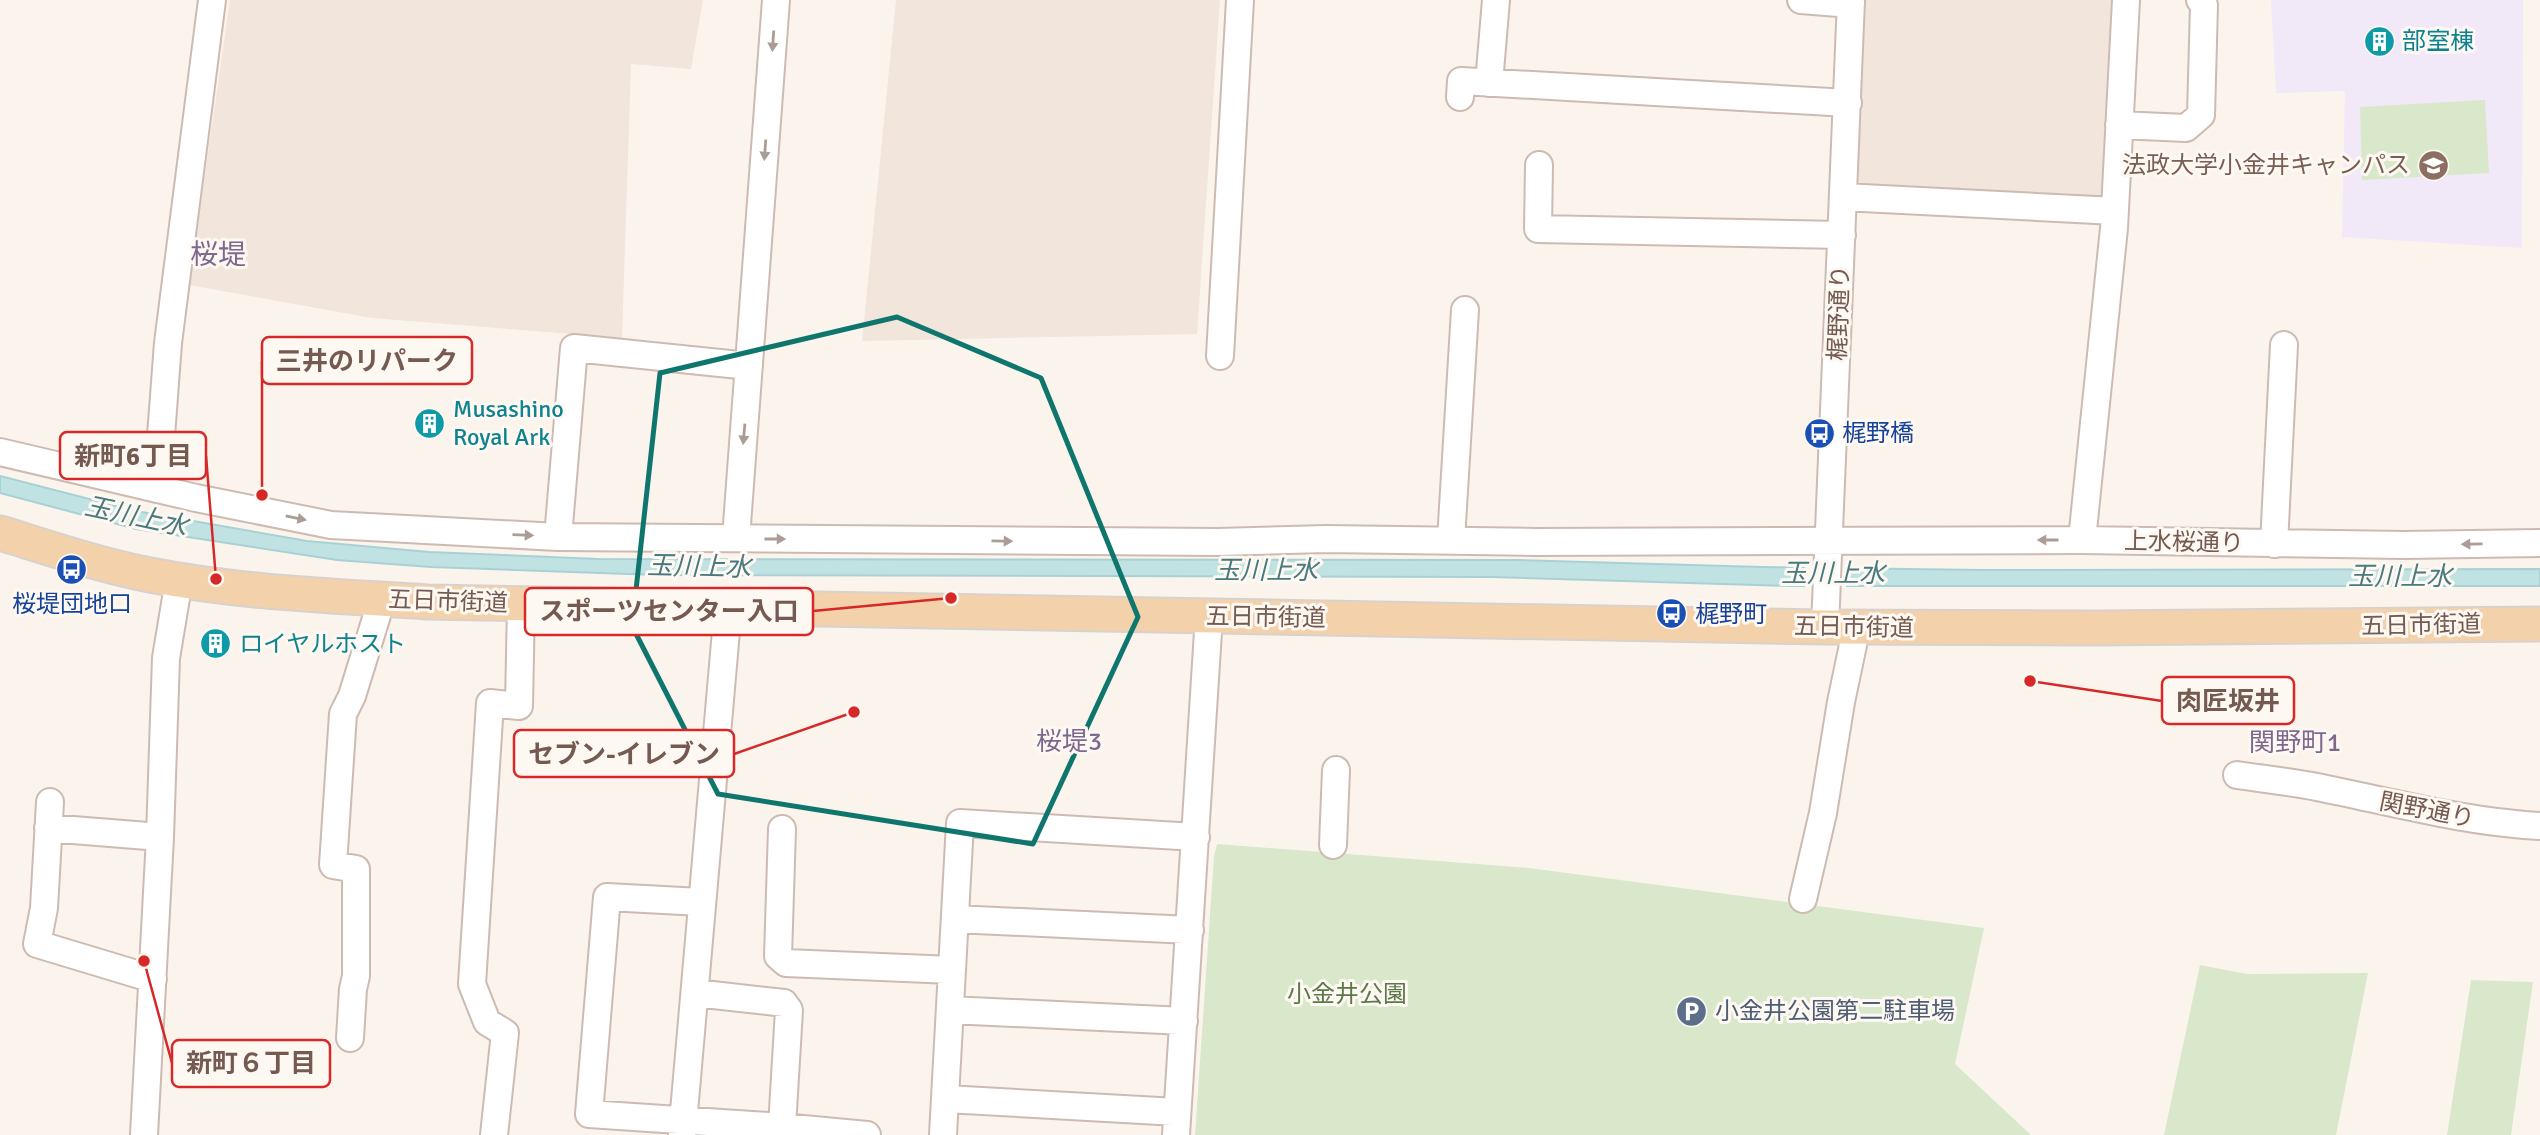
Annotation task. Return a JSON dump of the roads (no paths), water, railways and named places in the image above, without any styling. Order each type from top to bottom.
[{"type":"main road","name":"五日市街道","points":[[0,533],[149,575],[382,599],[1209,616],[1835,616],[2109,628],[2540,624]]},
{"type":"street","points":[[158,489],[168,343],[212,0]]},
{"type":"street","points":[[736,538],[776,0]]},
{"type":"street","points":[[1220,356],[1240,0]]},
{"type":"street","points":[[1489,83],[1496,0]]},
{"type":"street","points":[[1801,0],[1851,2]]},
{"type":"street","points":[[2082,540],[2115,211],[2126,0]]},
{"type":"street","points":[[2119,125],[2186,128],[2201,115],[2204,5],[2200,0]]},
{"type":"street","name":"梶野通り","points":[[1803,899],[1823,813],[1853,645],[1835,616],[1828,547],[1851,2]]},
{"type":"street","points":[[1460,97],[1461,81],[1848,103]]},
{"type":"street","points":[[1539,165],[1538,229],[1842,235]]},
{"type":"street","points":[[1843,197],[2115,211]]},
{"type":"street","points":[[1451,540],[1465,310]]},
{"type":"street","points":[[2274,544],[2284,345]]},
{"type":"street","points":[[558,537],[574,348],[749,366]]},
{"type":"street","name":"上水桜通り","points":[[0,452],[158,489],[331,525],[558,537],[1218,542],[1326,539],[1828,547],[2082,540],[2274,544],[2540,543]]},
{"type":"street","points":[[144,1135],[160,837],[166,658],[180,580]]},
{"type":"street","points":[[350,1038],[356,976],[356,869],[333,865],[343,714],[352,696],[382,599]]},
{"type":"street","points":[[494,1135],[506,1033],[487,1022],[472,984],[490,703],[519,706],[521,603]]},
{"type":"street","points":[[683,1128],[728,608]]},
{"type":"street","points":[[946,1099],[1176,1123],[1209,616]]},
{"type":"street","points":[[1332,845],[1336,770]]},
{"type":"street","name":"関野通り","points":[[2237,775],[2314,787],[2444,815],[2540,826]]},
{"type":"street","points":[[50,802],[44,908],[37,944],[153,979]]},
{"type":"street","points":[[943,1135],[960,823],[1196,837]]},
{"type":"street","points":[[48,828],[160,837]]},
{"type":"street","points":[[782,829],[778,956],[786,963],[952,970]]},
{"type":"street","points":[[701,902],[607,897],[589,1114],[683,1128],[782,1127],[867,1135]]},
{"type":"street","points":[[955,919],[1190,930]]},
{"type":"street","points":[[695,993],[784,1003],[789,1010],[782,1127]]},
{"type":"street","points":[[950,1010],[1184,1021]]},
{"type":"water","name":"玉川上水","points":[[0,476],[136,511],[307,541],[429,552],[599,559],[1518,560],[1983,570],[2540,569],[2540,586],[1791,586],[1491,577],[657,575],[431,567],[337,560],[136,529],[0,493]]},
{"type":"place","name":"部室棟","points":[[2379,41]]},
{"type":"place","name":"法政大学小金井キャンパス","points":[[2433,165]]},
{"type":"place","name":"Musashino Royal Ark","points":[[430,423]]},
{"type":"place","name":"梶野橋","points":[[1819,433]]},
{"type":"place","name":"三井のリパーク","points":[[262,495]]},
{"type":"place","name":"桜堤団地口","points":[[72,570]]},
{"type":"place","name":"新町6丁目","points":[[216,579]]},
{"type":"place","name":"スポーツセンター入口","points":[[951,598]]},
{"type":"place","name":"梶野町","points":[[1672,614]]},
{"type":"place","name":"ロイヤルホスト","points":[[216,644]]},
{"type":"place","name":"肉匠坂井","points":[[2030,681]]},
{"type":"place","name":"セブン-イレブン","points":[[854,712]]},
{"type":"place","name":"新町６丁目","points":[[144,961]]},
{"type":"place","name":"小金井公園第二駐車場","points":[[1692,1011]]},
{"type":"district","name":"桜堤","points":[[218,255]]},
{"type":"district","name":"桜堤3","points":[[1069,742]]},
{"type":"district","name":"関野町1","points":[[2295,743]]},
{"type":"park label","name":"小金井公園","points":[[1347,994]]}]
